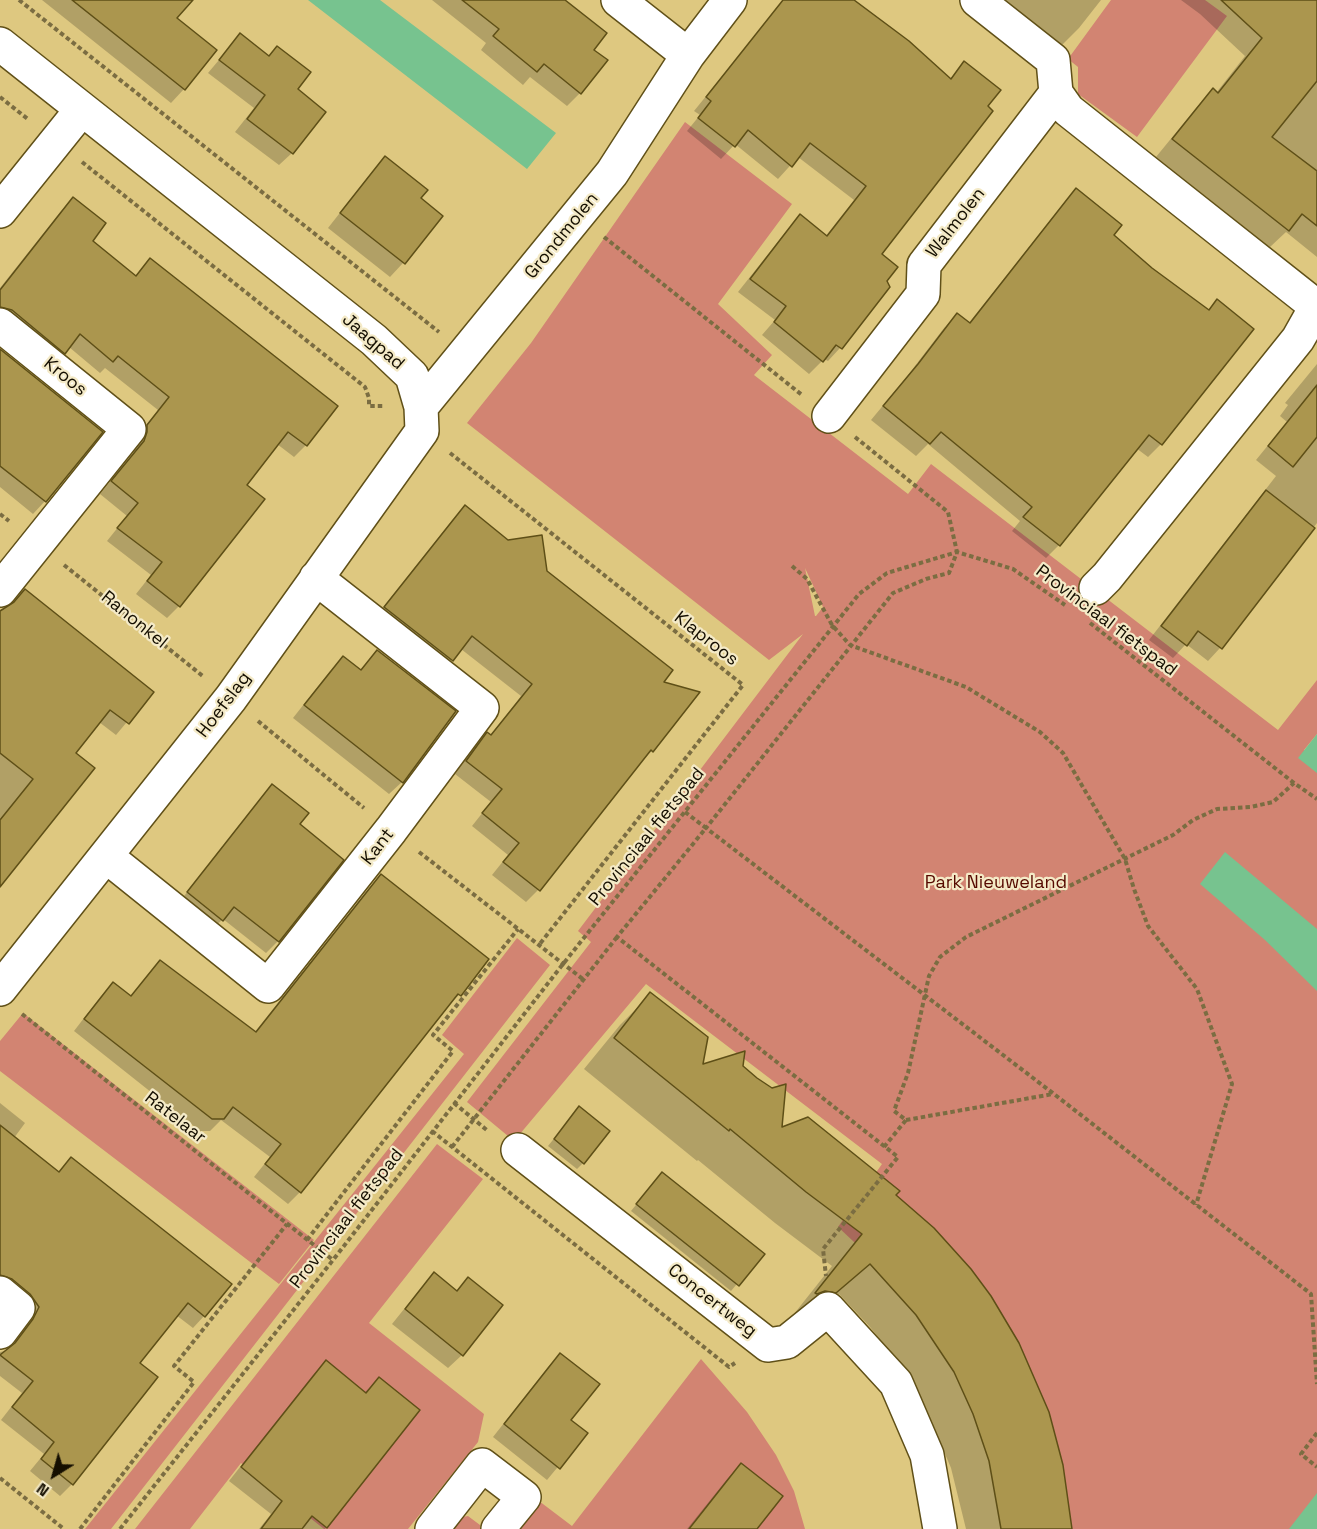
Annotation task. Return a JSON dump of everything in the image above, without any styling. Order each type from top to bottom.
[{"type":"street","points":[[618,0],[688,55]]},
{"type":"street","name":"Grondmolen","points":[[422,419],[466,353],[612,172],[688,55],[730,0]]},
{"type":"street","points":[[976,0],[1053,60],[1056,93],[1068,110],[1316,307],[1298,339],[1107,577],[1085,600]]},
{"type":"street","name":"Jaagpad","points":[[0,44],[374,340],[412,376],[422,419]]},
{"type":"street","name":"Walmolen","points":[[829,416],[923,294],[924,265],[1056,93]]},
{"type":"street","points":[[0,212],[82,109]]},
{"type":"street","name":"Kroos","points":[[0,325],[129,429],[37,543]]},
{"type":"street","name":"Hoefslag","points":[[9,1000],[106,856],[231,698],[316,578],[422,419]]},
{"type":"street","points":[[0,590],[37,543]]},
{"type":"street","name":"Kant","points":[[106,856],[268,986],[391,830],[482,708],[316,578]]},
{"type":"street","name":"Concertweg","points":[[518,1150],[768,1345],[787,1342],[828,1309]]},
{"type":"street","points":[[0,1293],[18,1308],[0,1332]]},
{"type":"street","points":[[828,1309],[896,1383],[927,1455],[940,1529]]},
{"type":"street","points":[[432,1529],[482,1465],[524,1497],[498,1529]]},
{"type":"path","points":[[19,0],[466,353]]},
{"type":"path","points":[[0,97],[365,387],[369,406],[422,419]]},
{"type":"path","points":[[452,1147],[893,592],[926,579],[950,573],[957,552],[948,512],[597,232]]},
{"type":"path","name":"Klaproos","points":[[422,419],[743,685],[538,945]]},
{"type":"path","name":"Ranonkel","points":[[0,514],[231,698]]},
{"type":"path","name":"Provinciaal fietspad","points":[[120,1529],[570,955],[859,594],[887,573],[957,552],[1013,569],[1085,600]]},
{"type":"path","points":[[792,566],[807,579],[832,625],[850,645],[966,687],[1040,732],[1063,753],[1125,859],[1149,926],[1197,989],[1232,1084],[1196,1204]]},
{"type":"path","name":"Provinciaal fietspad","points":[[1083,618],[1317,799]]},
{"type":"path","points":[[906,1120],[894,1111],[908,1073],[923,994],[929,976],[940,957],[966,937],[1125,859],[1173,834],[1193,820],[1217,809],[1251,807],[1273,802],[1294,783]]},
{"type":"path","points":[[685,813],[1054,1094],[1311,1294],[1317,1383]]},
{"type":"path","points":[[307,1240],[453,1051],[433,1035],[518,929]]},
{"type":"path","points":[[617,937],[898,1157],[823,1249],[828,1309]]},
{"type":"path","name":"Ratelaar","points":[[9,1000],[333,1260]]},
{"type":"path","points":[[884,1147],[906,1120],[1054,1094]]},
{"type":"path","points":[[454,1103],[506,1145],[518,1150]]},
{"type":"path","points":[[80,1529],[194,1382],[174,1366],[287,1224]]},
{"type":"path","points":[[1317,1434],[1301,1454],[1317,1467]]},
{"type":"path","points":[[0,1478],[64,1529]]},
{"type":"green space","points":[[1111,0],[1205,0],[1227,16],[1137,137],[1078,94],[1078,67],[1068,59]]},
{"type":"green space","name":"Park Nieuweland","points":[[685,122],[792,204],[718,304],[772,355],[754,375],[908,494],[931,464],[1278,730],[1317,680],[1317,734],[1304,750],[1317,760],[1317,1529],[1005,1529],[975,1391],[916,1300],[838,1227],[882,1164],[646,984],[514,1141],[467,1102],[591,942],[578,931],[803,634],[769,660],[467,423],[531,343]],"holes":[[[805,568],[823,607],[815,616]]]},
{"type":"green space","points":[[517,938],[550,965],[111,1529],[85,1529],[464,1054],[442,1035]]},
{"type":"green space","points":[[23,1013],[314,1240],[279,1284],[0,1071],[0,1041]]},
{"type":"green space","points":[[437,1144],[483,1179],[369,1323],[484,1414],[478,1442],[408,1529],[324,1529],[241,1463],[190,1529],[135,1529]]},
{"type":"green space","points":[[701,1359],[747,1412],[776,1455],[794,1491],[805,1529],[517,1529],[539,1501],[572,1526]]},
{"type":"green space","points":[[468,1516],[480,1525],[480,1529],[450,1529],[458,1518]]},
{"type":"shaded area","points":[[308,0],[380,0],[556,133],[527,169]]},
{"type":"shaded area","points":[[1317,734],[1317,773],[1298,758]]},
{"type":"shaded area","points":[[1225,852],[1317,929],[1317,991],[1265,940],[1200,884]]},
{"type":"shaded area","points":[[1317,1493],[1317,1529],[1289,1529]]},
{"type":"building","points":[[72,0],[193,0],[177,18],[217,50],[185,90]]},
{"type":"building","points":[[462,0],[565,0],[607,33],[594,50],[608,60],[581,94],[544,64],[537,72],[493,36],[499,29]]},
{"type":"building","points":[[783,0],[854,0],[909,41],[951,79],[964,61],[1001,90],[988,106],[993,111],[882,254],[898,267],[887,281],[890,287],[842,349],[836,345],[823,362],[774,322],[786,306],[750,279],[800,214],[827,236],[866,186],[810,143],[792,167],[748,130],[735,147],[698,118],[711,101],[706,97]]},
{"type":"building","points":[[1221,0],[1317,0],[1317,81],[1272,137],[1317,171],[1317,226],[1302,214],[1289,231],[1172,139],[1213,88],[1218,93],[1262,38]]},
{"type":"building","points":[[240,33],[269,56],[277,46],[311,72],[298,89],[326,112],[293,154],[247,119],[265,95],[219,60]]},
{"type":"building","points":[[385,156],[428,190],[421,198],[443,216],[405,264],[340,213]]},
{"type":"building","points":[[1076,188],[1122,225],[1114,235],[1152,268],[1209,310],[1217,299],[1254,329],[1162,445],[1149,435],[1060,546],[1023,517],[1032,507],[941,432],[930,444],[883,406],[957,313],[970,323]]},
{"type":"building","points":[[73,197],[106,223],[93,241],[136,276],[150,258],[338,406],[307,446],[288,432],[247,485],[265,499],[180,607],[147,581],[162,562],[117,528],[138,503],[111,481],[144,441],[147,425],[169,397],[118,356],[113,362],[80,334],[65,354],[12,310],[0,307],[0,290]]},
{"type":"building","points":[[0,349],[103,432],[46,502],[0,466]]},
{"type":"building","points":[[1317,385],[1317,437],[1293,467],[1268,446]]},
{"type":"building","points":[[1266,490],[1315,528],[1222,649],[1198,631],[1187,646],[1161,626]]},
{"type":"building","points":[[465,505],[508,540],[542,535],[547,571],[673,670],[664,682],[700,692],[653,752],[651,750],[540,891],[503,862],[519,843],[482,813],[502,789],[466,761],[487,732],[491,735],[532,684],[472,636],[453,661],[384,607]]},
{"type":"building","points":[[25,589],[154,692],[129,724],[110,710],[76,753],[95,768],[0,887],[0,820],[33,779],[0,753],[0,611],[14,602]]},
{"type":"building","points":[[377,650],[456,711],[403,783],[304,705],[343,656],[361,670]]},
{"type":"building","points":[[272,784],[309,813],[300,824],[344,860],[279,942],[234,907],[223,921],[187,892]]},
{"type":"building","points":[[381,874],[489,959],[461,996],[458,994],[301,1193],[265,1164],[281,1144],[233,1107],[224,1119],[212,1119],[84,1019],[113,982],[131,996],[160,960],[256,1032]]},
{"type":"building","points":[[650,992],[708,1037],[703,1064],[745,1051],[743,1066],[757,1078],[772,1088],[786,1084],[782,1127],[808,1117],[900,1191],[896,1195],[934,1228],[971,1269],[991,1296],[1019,1343],[1049,1412],[1063,1465],[1072,1529],[1001,1529],[989,1461],[973,1414],[954,1372],[916,1315],[870,1264],[836,1293],[825,1291],[815,1293],[862,1234],[614,1038]]},
{"type":"building","points":[[579,1106],[610,1131],[584,1164],[554,1139]]},
{"type":"building","points":[[0,1125],[59,1172],[71,1157],[232,1284],[205,1317],[188,1303],[140,1363],[158,1377],[73,1485],[41,1459],[54,1442],[12,1407],[33,1381],[0,1355],[15,1343],[39,1307],[30,1294],[12,1279],[0,1275]]},
{"type":"building","points":[[662,1172],[765,1254],[739,1286],[636,1204]]},
{"type":"building","points":[[434,1272],[457,1291],[468,1277],[503,1305],[463,1356],[405,1309]]},
{"type":"building","points":[[560,1353],[600,1384],[571,1420],[588,1433],[560,1469],[504,1424]]},
{"type":"building","points":[[326,1360],[366,1393],[379,1377],[420,1410],[327,1528],[312,1516],[302,1529],[261,1529],[282,1501],[241,1467]]},
{"type":"building","points":[[741,1463],[783,1496],[757,1529],[689,1529]]}]
